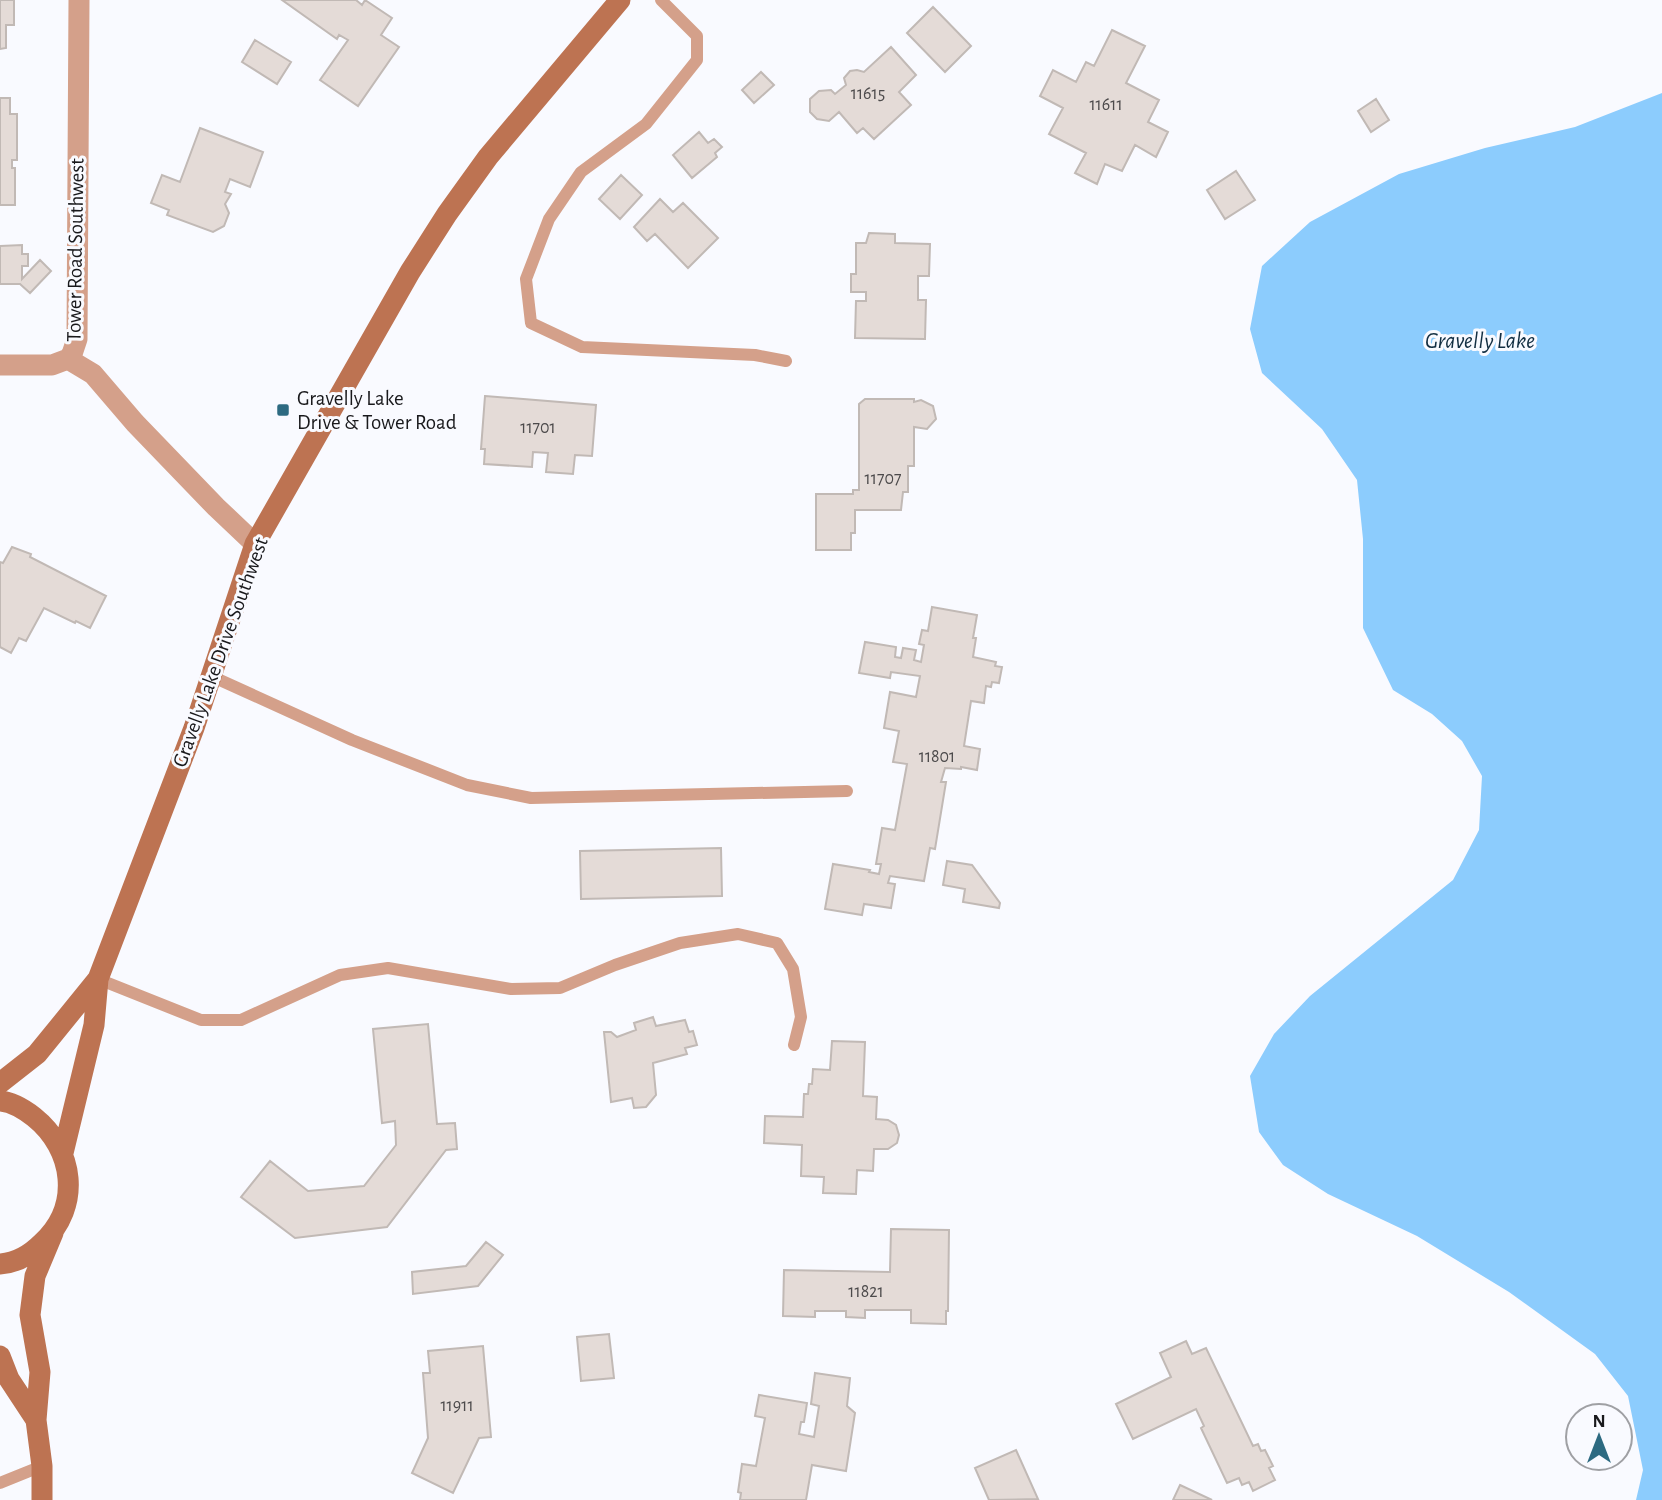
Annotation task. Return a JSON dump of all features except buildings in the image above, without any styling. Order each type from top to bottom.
[{"type":"main road","name":"Gravelly Lake Drive Southwest","points":[[63,1153],[94,1025],[98,979],[194,727],[255,544],[410,272],[447,214],[488,157],[616,2]]},
{"type":"main road","name":"Gravelly Lake Drive Southwest","points":[[0,1083],[37,1054],[98,979]]},
{"type":"main road","points":[[0,1101],[26,1111],[48,1129],[63,1153],[69,1180],[66,1208],[35,1276],[30,1315],[40,1372],[36,1420],[42,1466],[42,1500]]},
{"type":"main road","points":[[0,1264],[32,1253],[53,1233]]},
{"type":"main road","points":[[0,1356],[9,1379],[36,1420]]},
{"type":"street","name":"Tower Road Southwest","points":[[79,0],[77,340],[68,359],[93,374],[135,423],[255,544]]},
{"type":"street","points":[[0,365],[52,365],[68,359]]},
{"type":"lane","points":[[661,0],[697,36],[697,60],[646,124],[581,172],[549,219],[526,279],[531,323],[582,347],[755,355],[786,361]]},
{"type":"lane","points":[[211,676],[352,740],[467,785],[531,798],[847,791]]},
{"type":"lane","points":[[98,979],[201,1020],[241,1020],[340,975],[388,968],[510,989],[560,988],[615,965],[680,943],[738,934],[777,943],[793,969],[801,1017],[794,1045]]},
{"type":"lane","points":[[0,1483],[42,1466]]},
{"type":"water","name":"Gravelly Lake","points":[[1662,93],[1662,1500],[1636,1500],[1643,1470],[1634,1426],[1634,1402],[1629,1402],[1628,1396],[1595,1354],[1509,1292],[1417,1236],[1328,1194],[1283,1165],[1259,1132],[1250,1076],[1274,1034],[1310,996],[1453,880],[1479,830],[1482,776],[1462,741],[1432,714],[1393,690],[1363,628],[1363,539],[1357,480],[1322,429],[1262,373],[1250,329],[1262,266],[1310,222],[1399,174],[1485,148],[1575,127]]},
{"type":"place","name":"Gravelly Lake Drive & Tower Road","points":[[283,410]]}]
